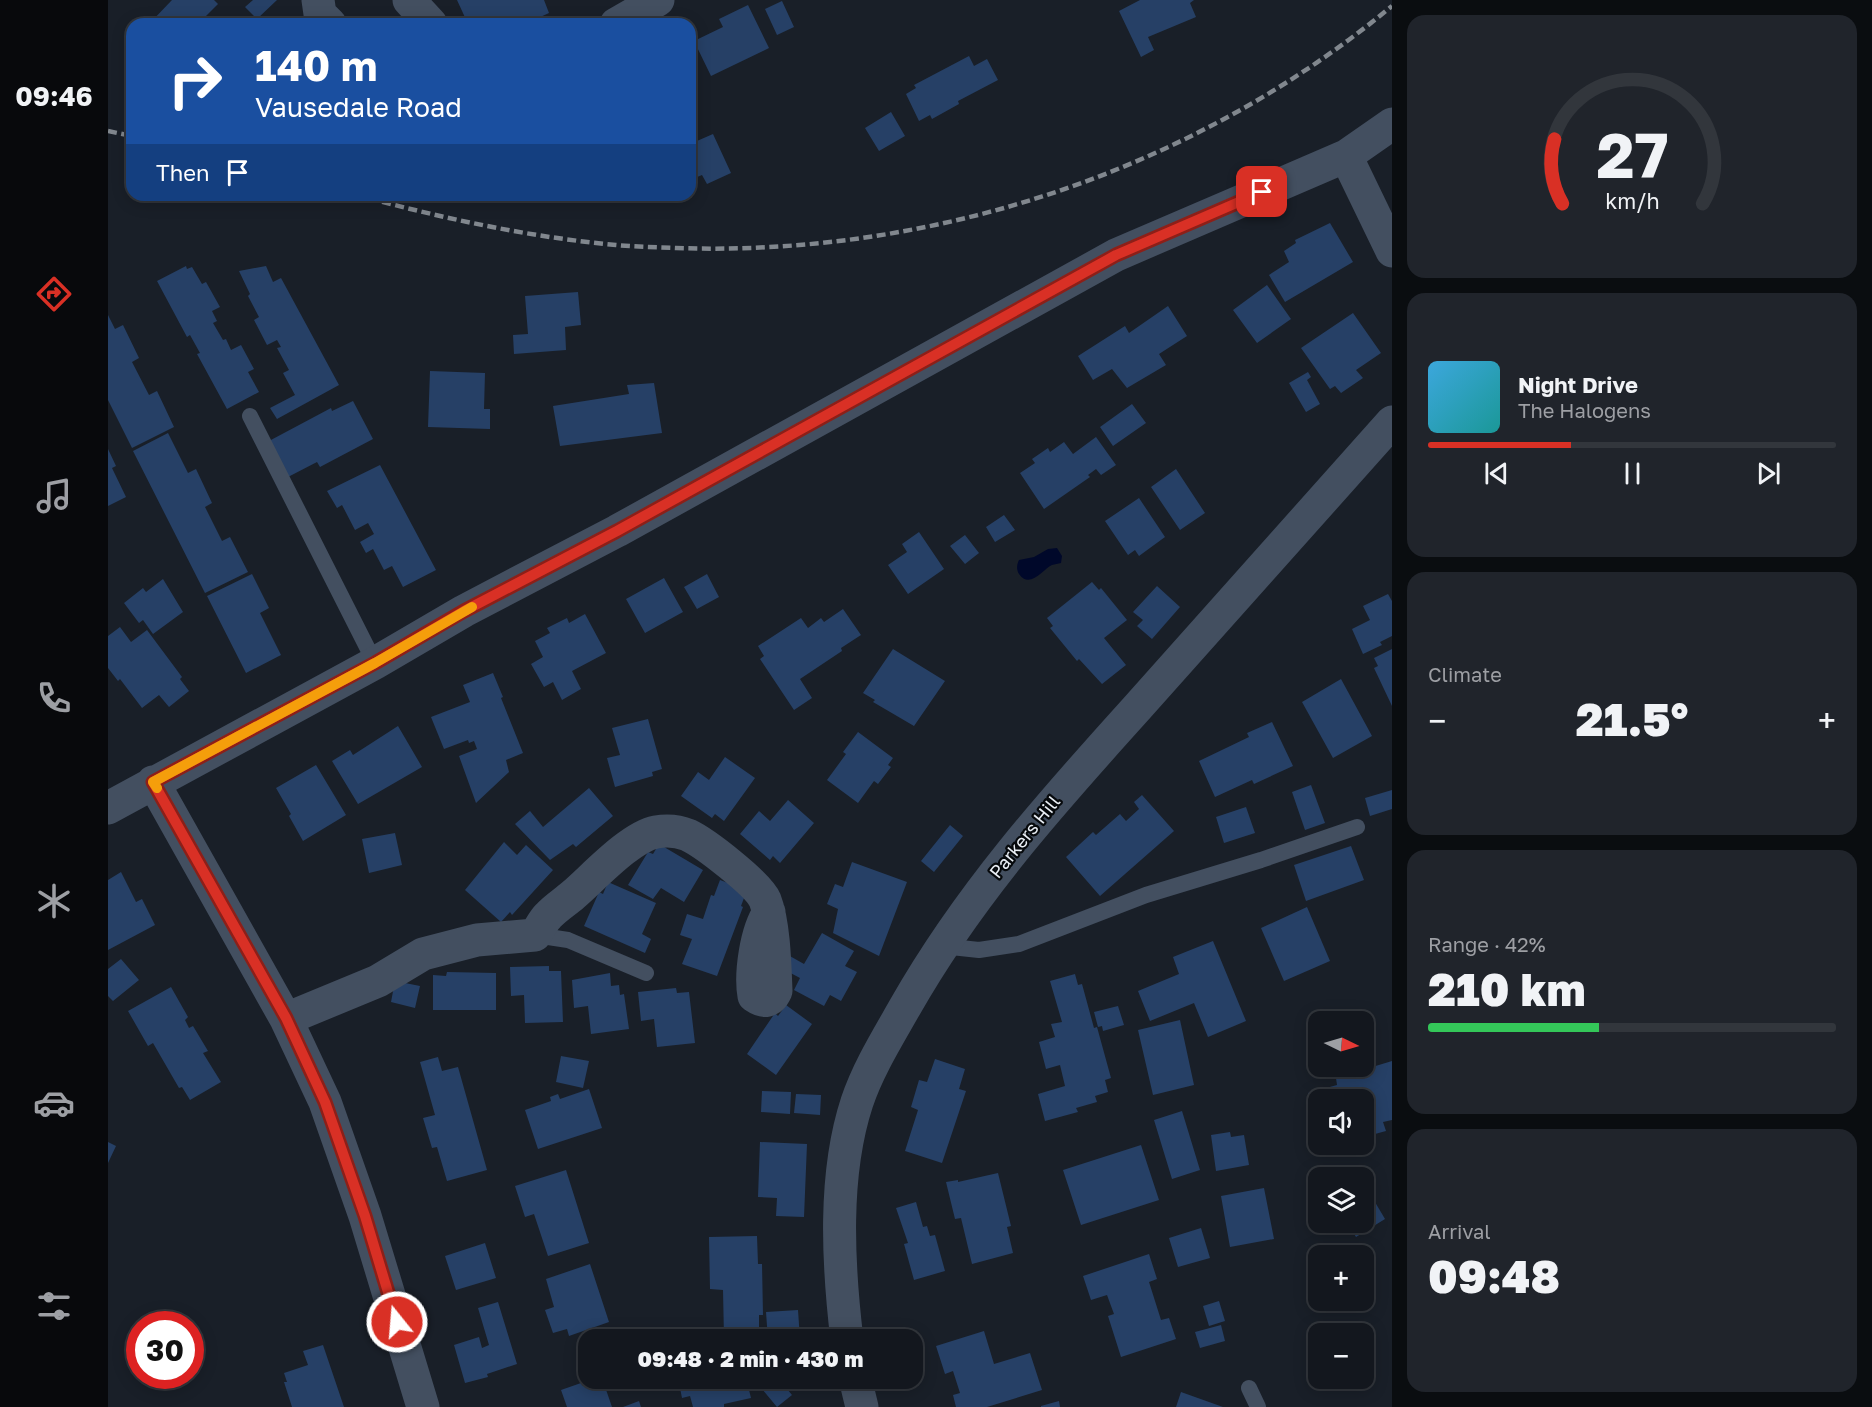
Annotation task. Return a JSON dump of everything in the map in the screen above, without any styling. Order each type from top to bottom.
[{"type":"street","points":[[318,0],[320,14],[324,18]]},
{"type":"street","points":[[409,0],[426,18]]},
{"type":"street","points":[[626,18],[658,0]]},
{"type":"street","points":[[108,808],[375,663],[464,611],[628,526],[1116,255],[1346,156],[1392,124]]},
{"type":"street","points":[[1346,156],[1392,251]]},
{"type":"street","name":"Parkers Hill","points":[[846,1329],[841,1286],[841,1204],[846,1148],[858,1101],[884,1044],[942,946],[965,912],[1040,816],[1392,422]]},
{"type":"street","points":[[153,782],[286,1018],[325,1102],[365,1216],[423,1407]]},
{"type":"street","points":[[286,1018],[378,981],[423,954],[477,940],[535,935],[549,914],[612,859],[654,832],[671,830],[688,835],[709,848],[756,888],[764,897],[769,912]]},
{"type":"street","points":[[857,1389],[861,1407]]},
{"type":"lane","points":[[250,416],[375,663]]},
{"type":"lane","points":[[942,946],[979,950],[1019,944],[1146,894],[1261,860],[1358,827]]},
{"type":"lane","points":[[535,935],[568,940],[646,973]]},
{"type":"lane","points":[[1248,1388],[1258,1407]]},
{"type":"water","points":[[1057,548],[1062,556],[1061,563],[1052,565],[1032,579],[1028,580],[1019,574],[1017,567],[1019,560]]},
{"type":"building","points":[[172,0],[214,0],[218,4],[204,18],[155,18]]},
{"type":"building","points":[[253,0],[277,0],[258,18],[245,7]]},
{"type":"building","points":[[457,0],[544,0],[549,13],[538,18],[465,18]]},
{"type":"building","points":[[1140,0],[1194,0],[1190,3],[1196,17],[1148,37],[1154,50],[1141,57],[1119,11]]},
{"type":"building","points":[[782,1],[794,27],[777,35],[765,9]]},
{"type":"building","points":[[748,5],[769,48],[711,76],[696,45],[696,40],[723,27],[719,19]]},
{"type":"building","points":[[969,56],[974,66],[987,59],[998,80],[958,101],[959,104],[932,119],[930,115],[919,121],[906,94],[916,88],[914,85]]},
{"type":"building","points":[[891,112],[905,136],[879,151],[865,128]]},
{"type":"building","points":[[713,134],[731,173],[707,184],[702,175],[696,178],[696,141]]},
{"type":"building","points":[[1330,223],[1353,262],[1285,302],[1269,275],[1289,262],[1284,251],[1296,243],[1295,240]]},
{"type":"building","points":[[186,266],[187,269],[192,267],[202,284],[206,282],[220,307],[212,311],[217,321],[213,323],[223,340],[226,339],[231,350],[241,345],[254,369],[248,372],[259,392],[227,409],[197,354],[200,353],[190,335],[187,337],[157,281]]},
{"type":"building","points":[[266,266],[273,282],[281,278],[339,385],[277,419],[270,408],[295,395],[283,373],[289,370],[277,348],[281,347],[277,340],[267,345],[254,320],[259,317],[239,271]]},
{"type":"building","points":[[1267,285],[1291,319],[1257,343],[1233,310]]},
{"type":"building","points":[[578,292],[581,325],[565,327],[566,350],[514,354],[513,335],[528,334],[525,296]]},
{"type":"building","points":[[1168,306],[1187,336],[1159,354],[1166,365],[1127,388],[1112,369],[1093,380],[1078,356],[1125,326],[1129,333]]},
{"type":"building","points":[[1353,313],[1381,353],[1356,370],[1363,378],[1341,393],[1335,386],[1330,389],[1301,348]]},
{"type":"building","points":[[108,315],[115,329],[123,325],[139,358],[132,362],[149,395],[157,391],[174,427],[132,448],[108,400]]},
{"type":"building","points":[[430,371],[485,373],[484,409],[490,409],[490,429],[428,427]]},
{"type":"building","points":[[1308,372],[1311,377],[1307,380],[1320,404],[1306,412],[1289,383]]},
{"type":"building","points":[[654,383],[662,433],[560,446],[553,406],[629,394],[627,385]]},
{"type":"building","points":[[353,401],[373,439],[320,467],[317,462],[288,477],[269,441],[331,408],[332,411]]},
{"type":"building","points":[[1132,404],[1146,423],[1113,446],[1100,427]]},
{"type":"building","points":[[168,433],[188,473],[196,469],[212,503],[205,507],[222,541],[230,537],[248,572],[205,593],[133,451]]},
{"type":"building","points":[[1096,437],[1116,465],[1101,475],[1096,469],[1088,475],[1090,477],[1044,509],[1020,473],[1035,463],[1032,459],[1048,448],[1050,452],[1064,442],[1073,454]]},
{"type":"building","points":[[108,449],[116,466],[112,468],[126,497],[108,506]]},
{"type":"building","points":[[380,465],[436,570],[403,587],[392,566],[384,570],[373,549],[366,553],[360,542],[374,534],[368,523],[355,530],[342,505],[337,508],[327,491]]},
{"type":"building","points":[[1176,469],[1205,513],[1180,530],[1151,487]]},
{"type":"building","points":[[1139,498],[1165,537],[1139,556],[1135,550],[1128,555],[1105,521]]},
{"type":"building","points":[[1004,515],[1015,530],[995,542],[986,527]]},
{"type":"building","points":[[919,532],[944,569],[908,594],[888,565],[907,552],[902,544]]},
{"type":"building","points":[[965,535],[979,553],[965,564],[950,546]]},
{"type":"building","points":[[252,574],[269,608],[260,613],[281,655],[246,673],[207,596]]},
{"type":"building","points":[[707,574],[719,597],[697,609],[684,587]]},
{"type":"building","points":[[664,578],[683,612],[645,633],[626,599]]},
{"type":"building","points":[[163,579],[183,612],[153,634],[143,620],[139,623],[124,603],[143,588],[146,592]]},
{"type":"building","points":[[1092,582],[1099,590],[1101,588],[1127,620],[1104,638],[1126,665],[1102,684],[1079,659],[1077,661],[1050,628],[1053,626],[1047,618]]},
{"type":"building","points":[[1157,586],[1180,607],[1152,639],[1137,626],[1143,620],[1133,612]]},
{"type":"building","points":[[1388,594],[1392,601],[1392,636],[1380,642],[1382,645],[1363,654],[1352,629],[1370,620],[1363,606]]},
{"type":"building","points":[[843,609],[861,635],[841,648],[842,651],[800,679],[812,698],[794,710],[760,659],[764,656],[758,646],[801,618],[808,628],[821,618],[824,622]]},
{"type":"building","points":[[585,614],[606,653],[572,671],[581,689],[562,700],[553,682],[544,687],[531,664],[543,657],[535,641],[550,633],[547,628],[567,618],[569,623]]},
{"type":"building","points":[[120,627],[131,642],[147,630],[182,677],[180,679],[189,691],[169,707],[159,695],[142,708],[120,679],[118,681],[108,668],[108,636]]},
{"type":"building","points":[[893,649],[945,681],[914,726],[873,702],[875,700],[863,693]]},
{"type":"building","points":[[1392,649],[1392,706],[1374,668],[1378,666],[1374,658]]},
{"type":"building","points":[[493,673],[523,753],[506,760],[509,772],[476,803],[459,756],[477,749],[474,741],[469,743],[468,740],[444,749],[431,717],[470,702],[463,685]]},
{"type":"building","points":[[1341,679],[1372,736],[1333,758],[1302,702]]},
{"type":"building","points":[[648,719],[662,769],[652,772],[653,776],[615,787],[607,758],[620,755],[612,728]]},
{"type":"building","points":[[1272,722],[1293,766],[1254,784],[1252,780],[1215,797],[1199,761],[1249,737],[1247,733]]},
{"type":"building","points":[[398,726],[422,767],[358,804],[332,761],[350,750],[353,755]]},
{"type":"building","points":[[858,732],[893,758],[888,765],[891,767],[878,784],[874,781],[858,803],[827,780],[846,754],[843,752]]},
{"type":"building","points":[[725,757],[755,778],[724,821],[715,814],[712,818],[681,796],[698,772],[709,780]]},
{"type":"building","points":[[316,765],[346,815],[303,841],[276,788]]},
{"type":"building","points":[[1311,785],[1325,823],[1305,830],[1292,792]]},
{"type":"building","points":[[589,788],[613,816],[576,847],[573,844],[550,860],[515,824],[530,811],[543,827]]},
{"type":"building","points":[[1392,790],[1392,809],[1370,816],[1365,798]]},
{"type":"building","points":[[1142,795],[1174,831],[1100,896],[1066,857],[1093,832],[1096,835],[1120,814],[1126,821],[1139,809],[1134,802]]},
{"type":"building","points":[[788,800],[814,823],[780,863],[773,856],[770,860],[740,834],[759,811],[770,821]]},
{"type":"building","points":[[1246,807],[1255,833],[1224,843],[1216,817]]},
{"type":"building","points":[[950,825],[963,836],[934,872],[921,861]]},
{"type":"building","points":[[395,833],[402,865],[369,873],[362,839]]},
{"type":"building","points":[[504,842],[517,855],[526,845],[553,870],[512,915],[510,912],[501,922],[465,890]]},
{"type":"building","points":[[659,844],[703,870],[684,902],[661,888],[653,899],[628,885],[648,852],[653,854]]},
{"type":"building","points":[[1351,846],[1364,880],[1306,901],[1294,865]]},
{"type":"building","points":[[852,862],[907,882],[879,956],[833,933],[838,909],[827,904],[835,884],[843,887]]},
{"type":"building","points":[[121,872],[136,902],[142,899],[155,925],[108,950],[108,880]]},
{"type":"building","points":[[720,880],[747,890],[741,906],[743,907],[717,976],[682,964],[692,939],[680,935],[687,914],[703,919],[711,895],[714,896]]},
{"type":"building","points":[[608,882],[656,903],[642,934],[651,939],[645,953],[584,926],[599,892],[603,894]]},
{"type":"building","points":[[1307,907],[1330,961],[1284,981],[1261,928]]},
{"type":"building","points":[[822,933],[854,951],[845,966],[857,972],[841,1001],[830,995],[824,1006],[794,990],[800,978],[781,968],[788,955],[804,964]]},
{"type":"building","points":[[1213,941],[1246,1021],[1208,1037],[1194,1003],[1150,1021],[1138,991],[1179,974],[1173,957]]},
{"type":"building","points":[[121,959],[139,980],[113,1001],[108,996],[108,969]]},
{"type":"building","points":[[549,966],[549,971],[561,971],[563,1022],[525,1023],[524,995],[511,996],[510,967]]},
{"type":"building","points":[[447,972],[496,973],[496,1010],[433,1010],[433,975],[446,976]]},
{"type":"building","points":[[610,973],[611,986],[619,985],[620,995],[624,994],[629,1029],[591,1034],[588,1006],[574,1008],[572,980]]},
{"type":"building","points":[[1075,974],[1078,985],[1082,984],[1094,1028],[1097,1027],[1111,1078],[1105,1080],[1108,1092],[1095,1096],[1097,1102],[1076,1108],[1078,1112],[1045,1121],[1038,1094],[1065,1086],[1060,1065],[1046,1069],[1039,1042],[1055,1037],[1051,1024],[1062,1022],[1050,981]]},
{"type":"building","points":[[395,981],[420,986],[415,1008],[391,1002]]},
{"type":"building","points":[[171,987],[188,1017],[185,1020],[189,1028],[193,1026],[208,1051],[203,1053],[221,1082],[190,1100],[182,1087],[179,1088],[153,1043],[148,1046],[128,1011]]},
{"type":"building","points":[[676,988],[677,993],[689,992],[695,1043],[657,1047],[654,1019],[641,1021],[638,992]]},
{"type":"building","points":[[786,1005],[812,1024],[776,1075],[747,1054],[775,1013],[778,1016]]},
{"type":"building","points":[[1118,1006],[1124,1025],[1103,1031],[1102,1026],[1098,1027],[1094,1012]]},
{"type":"building","points":[[1180,1020],[1194,1085],[1153,1095],[1138,1030]]},
{"type":"building","points":[[561,1056],[589,1061],[583,1088],[556,1082]]},
{"type":"building","points":[[438,1057],[442,1071],[458,1067],[487,1170],[447,1181],[437,1147],[432,1148],[423,1118],[435,1115],[420,1062]]},
{"type":"building","points":[[935,1059],[965,1069],[959,1089],[966,1091],[942,1163],[905,1151],[918,1110],[911,1107],[919,1080],[927,1082]]},
{"type":"building","points":[[1392,1061],[1392,1120],[1383,1122],[1386,1131],[1374,1134],[1374,1089],[1322,1089],[1337,1085],[1336,1078],[1339,1077],[1374,1077],[1374,1066]]},
{"type":"building","points":[[589,1089],[602,1128],[538,1149],[525,1110],[551,1101],[550,1097],[558,1094],[560,1099]]},
{"type":"building","points":[[762,1091],[791,1092],[790,1114],[761,1112]]},
{"type":"building","points":[[796,1094],[821,1095],[820,1115],[794,1113]]},
{"type":"building","points":[[1182,1111],[1200,1170],[1172,1179],[1154,1120]]},
{"type":"building","points":[[1230,1132],[1231,1137],[1244,1135],[1249,1165],[1216,1171],[1211,1135]]},
{"type":"building","points":[[108,1142],[116,1146],[108,1163]]},
{"type":"building","points":[[760,1142],[807,1144],[804,1217],[776,1216],[777,1198],[758,1197]]},
{"type":"building","points":[[1141,1145],[1159,1200],[1081,1225],[1063,1170]]},
{"type":"building","points":[[566,1170],[589,1243],[548,1256],[534,1214],[525,1217],[515,1186]]},
{"type":"building","points":[[998,1173],[1011,1226],[1007,1227],[1013,1253],[972,1264],[961,1218],[955,1219],[946,1182],[958,1180],[958,1182]]},
{"type":"building","points":[[1264,1188],[1274,1239],[1230,1247],[1221,1196]]},
{"type":"building","points":[[1374,1200],[1385,1219],[1374,1226]]},
{"type":"building","points":[[916,1202],[923,1227],[927,1226],[930,1236],[935,1235],[945,1271],[914,1280],[904,1244],[908,1243],[896,1208]]},
{"type":"building","points":[[1201,1228],[1210,1258],[1178,1267],[1169,1238]]},
{"type":"building","points":[[757,1236],[758,1264],[762,1264],[763,1315],[759,1315],[759,1329],[724,1329],[723,1290],[710,1289],[709,1237]]},
{"type":"building","points":[[485,1243],[496,1278],[456,1290],[445,1256]]},
{"type":"building","points":[[1149,1254],[1157,1279],[1149,1282],[1161,1320],[1169,1318],[1176,1339],[1121,1357],[1108,1316],[1114,1314],[1107,1295],[1091,1300],[1083,1276]]},
{"type":"building","points":[[590,1264],[609,1322],[589,1329],[578,1329],[578,1333],[569,1336],[567,1329],[553,1333],[545,1310],[554,1307],[546,1279]]},
{"type":"building","points":[[1219,1301],[1225,1321],[1209,1326],[1203,1306]]},
{"type":"building","points":[[498,1302],[517,1364],[487,1374],[488,1377],[465,1383],[454,1345],[479,1337],[482,1348],[489,1345],[478,1308]]},
{"type":"building","points":[[798,1310],[799,1329],[767,1329],[766,1312]]},
{"type":"building","points":[[1221,1325],[1225,1341],[1200,1348],[1195,1332]]},
{"type":"building","points":[[984,1331],[994,1364],[1030,1353],[1042,1390],[987,1407],[956,1407],[953,1395],[960,1393],[953,1371],[945,1374],[936,1346]]},
{"type":"building","points":[[323,1345],[344,1407],[292,1407],[284,1382],[287,1382],[284,1373],[308,1365],[303,1351]]},
{"type":"building","points":[[578,1384],[578,1389],[606,1389],[612,1407],[567,1407],[561,1390]]},
{"type":"building","points":[[680,1389],[749,1389],[751,1398],[724,1404],[724,1407],[693,1407],[690,1396],[682,1398]]},
{"type":"building","points":[[762,1389],[787,1389],[792,1395],[777,1407]]},
{"type":"building","points":[[1181,1392],[1223,1407],[1176,1407]]},
{"type":"building","points":[[639,1401],[641,1407],[623,1407]]},
{"type":"building","points":[[1059,1401],[1060,1407],[1041,1407],[1041,1406]]},
{"type":"railway","points":[[380,201],[485,226],[550,237],[624,246],[676,248],[772,247],[868,237],[963,219],[1056,192],[1146,157],[1233,114],[1315,64],[1392,6]]},
{"type":"railway","points":[[108,131],[126,135]]},
{"type":"slow traffic","points":[[157,788],[153,782],[375,663],[472,607]]},
{"type":"route","points":[[397,1322],[365,1216],[325,1102],[286,1018],[153,782],[375,663],[464,611],[617,531],[1116,255],[1262,192]]}]
